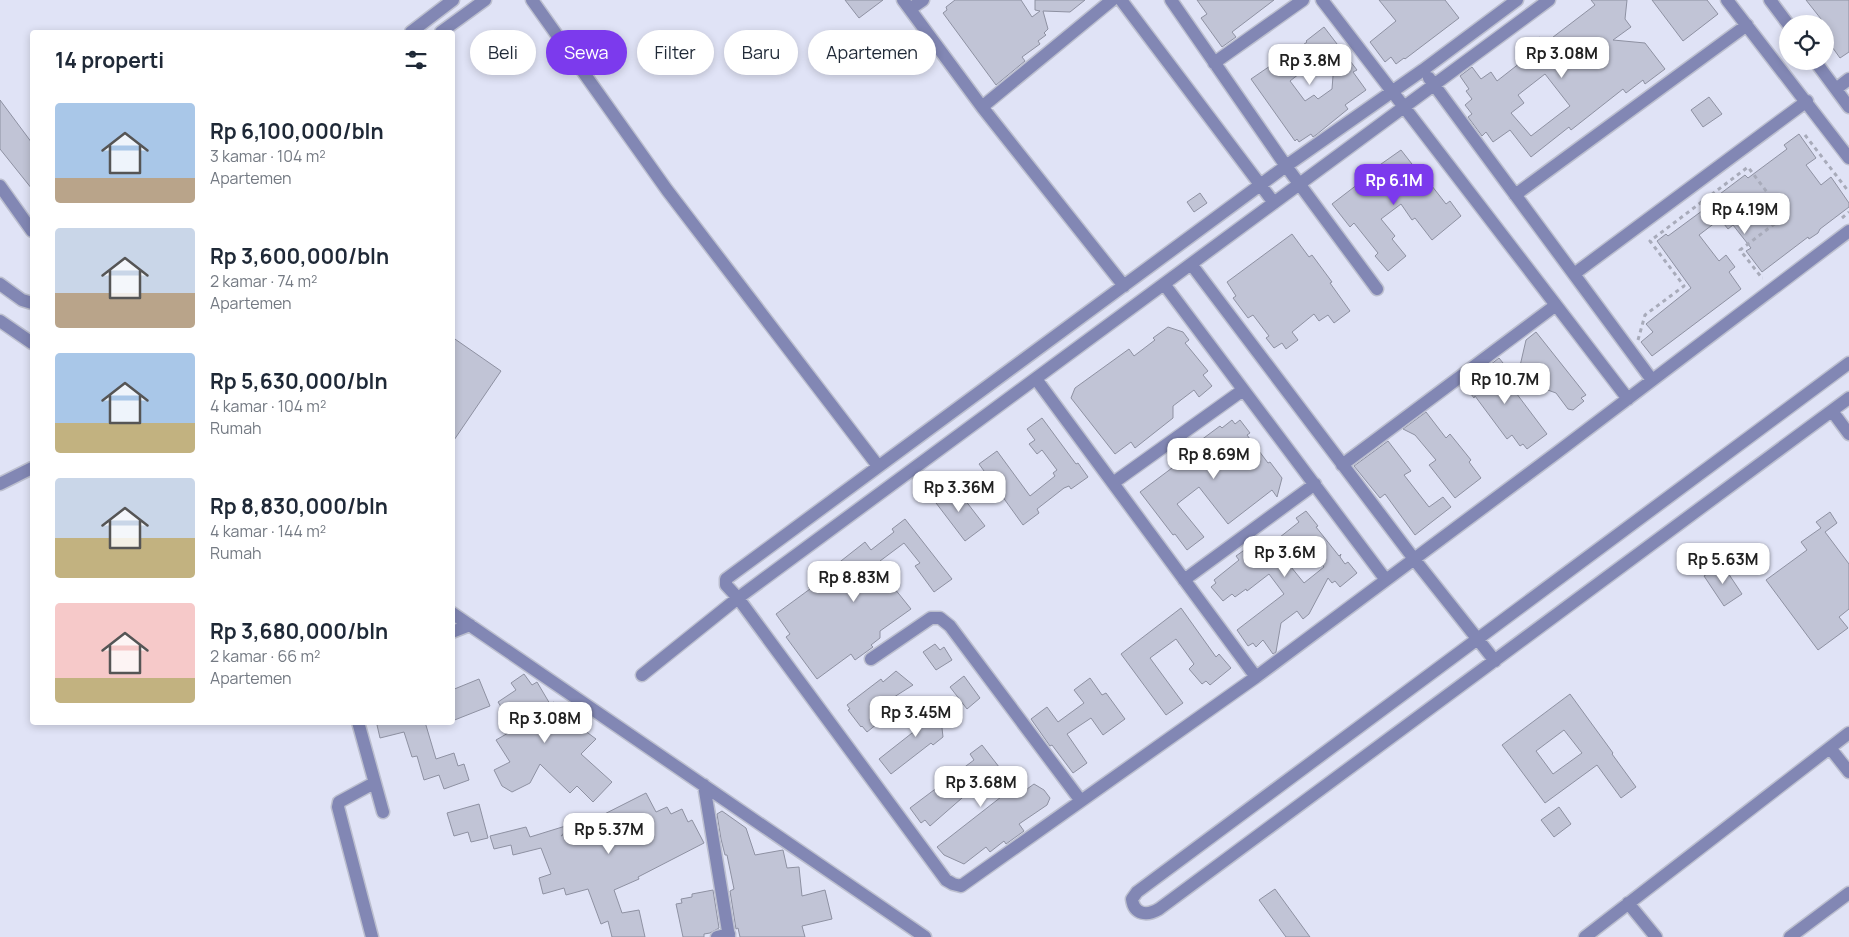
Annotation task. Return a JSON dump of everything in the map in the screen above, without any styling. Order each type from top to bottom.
[{"type":"street","points":[[414,30],[438,5],[454,0]]},
{"type":"street","points":[[532,0],[667,190],[878,466]]},
{"type":"street","points":[[923,0],[907,5],[982,106],[1124,286]]},
{"type":"street","points":[[982,106],[1112,0]]},
{"type":"street","points":[[1120,0],[1274,203]]},
{"type":"street","points":[[1171,0],[1286,166],[1377,289]]},
{"type":"street","points":[[1214,63],[1303,0]]},
{"type":"street","points":[[1322,0],[1628,399]]},
{"type":"street","points":[[1517,0],[1424,70],[1286,166],[727,577],[726,585],[738,598],[946,880],[961,886],[1256,677],[1849,231]]},
{"type":"street","points":[[642,675],[738,598],[1549,0]]},
{"type":"street","points":[[1727,0],[1807,101],[1849,158]]},
{"type":"street","points":[[1770,0],[1781,15]]},
{"type":"street","points":[[443,30],[479,2]]},
{"type":"street","points":[[438,5],[453,24]]},
{"type":"street","points":[[1515,194],[1747,26]]},
{"type":"street","points":[[1424,70],[1652,380]]},
{"type":"street","points":[[1822,70],[1849,107]]},
{"type":"street","points":[[1836,89],[1849,79]]},
{"type":"street","points":[[1574,274],[1807,101]]},
{"type":"street","points":[[0,186],[30,228]]},
{"type":"street","points":[[1191,264],[1414,559],[1494,661]]},
{"type":"street","points":[[0,284],[22,300],[30,302]]},
{"type":"street","points":[[1164,284],[1386,580]]},
{"type":"street","points":[[1342,464],[1556,306]]},
{"type":"street","points":[[0,321],[30,342]]},
{"type":"street","points":[[1849,363],[1137,892],[1132,899],[1134,908],[1144,914],[1152,913],[1159,909],[1849,398]]},
{"type":"street","points":[[1036,379],[1256,677]]},
{"type":"street","points":[[1112,484],[1244,390]]},
{"type":"street","points":[[1832,411],[1849,434]]},
{"type":"street","points":[[0,484],[30,469]]},
{"type":"street","points":[[1184,580],[1314,484]]},
{"type":"street","points":[[455,614],[925,937]]},
{"type":"street","points":[[871,659],[931,618],[940,618],[950,626],[1081,801]]},
{"type":"street","points":[[455,631],[470,625]]},
{"type":"street","points":[[359,725],[374,783],[384,812]]},
{"type":"street","points":[[1586,937],[1849,733]]},
{"type":"street","points":[[1830,748],[1849,772]]},
{"type":"street","points":[[372,937],[338,807],[340,802],[374,783]]},
{"type":"street","points":[[704,785],[725,936]]},
{"type":"street","points":[[1790,937],[1849,893]]},
{"type":"street","points":[[1628,903],[1656,937]]},
{"type":"path","points":[[1805,135],[1849,192]]},
{"type":"path","points":[[1637,344],[1645,315],[1684,286],[1650,241],[1748,167],[1785,216],[1740,250],[1762,278],[1770,272]]},
{"type":"path","points":[[1841,218],[1849,212]]},
{"type":"building","points":[[845,0],[883,0],[859,18]]},
{"type":"building","points":[[955,0],[1021,0],[1032,17],[1040,11],[1035,10],[1035,0],[1085,0],[1070,12],[1043,11],[1048,29],[1044,33],[1046,35],[1038,41],[1040,44],[1022,57],[1025,61],[996,85],[943,13],[947,10],[946,7]]},
{"type":"building","points":[[1197,0],[1274,0],[1232,32],[1236,37],[1222,47],[1201,18],[1207,14]]},
{"type":"building","points":[[1379,0],[1445,0],[1459,18],[1405,59],[1396,64],[1391,57],[1385,62],[1370,42],[1396,21]]},
{"type":"building","points":[[1591,0],[1627,0],[1625,19],[1631,27],[1613,40],[1645,43],[1665,69],[1645,84],[1643,80],[1626,93],[1623,89],[1571,130],[1569,127],[1531,157],[1510,130],[1493,142],[1486,132],[1482,136],[1468,117],[1472,114],[1465,105],[1472,99],[1466,91],[1469,89],[1460,76],[1472,67],[1481,79],[1491,72],[1497,81],[1534,52],[1529,45],[1540,37],[1544,44],[1595,5]],"holes":[[[1545,74],[1570,106],[1531,136],[1511,113],[1524,103],[1518,95]]]},
{"type":"building","points":[[1652,0],[1707,0],[1718,14],[1683,41]]},
{"type":"building","points":[[1806,0],[1849,0],[1849,52],[1840,58],[1834,50],[1834,15],[1818,15]]},
{"type":"building","points":[[1324,27],[1357,70],[1353,72],[1366,90],[1345,105],[1348,109],[1316,135],[1313,137],[1311,134],[1299,142],[1297,139],[1295,141],[1251,79],[1273,64],[1274,66]],"holes":[[[1322,62],[1333,76],[1332,89],[1318,99],[1314,95],[1305,101],[1290,81],[1313,63],[1316,67]]]},
{"type":"building","points":[[1709,97],[1722,114],[1703,127],[1691,110]]},
{"type":"building","points":[[0,100],[30,140],[30,186],[0,149]]},
{"type":"building","points":[[1799,134],[1816,158],[1806,165],[1821,185],[1831,177],[1849,203],[1849,207],[1820,229],[1818,233],[1809,239],[1808,237],[1762,272],[1746,251],[1751,248],[1733,225],[1728,229],[1720,219],[1699,235],[1719,261],[1726,255],[1735,267],[1729,272],[1741,289],[1652,356],[1641,342],[1653,332],[1646,324],[1691,288],[1657,241],[1666,234],[1668,236],[1710,205],[1708,203],[1745,175],[1748,178],[1787,149],[1784,145]]},
{"type":"building","points":[[1401,150],[1446,204],[1450,201],[1461,216],[1432,240],[1415,218],[1412,220],[1401,204],[1381,219],[1395,236],[1392,239],[1406,256],[1388,271],[1375,256],[1378,253],[1354,223],[1350,227],[1332,204],[1375,171],[1374,169]]},
{"type":"building","points":[[1200,193],[1207,203],[1194,212],[1187,202]]},
{"type":"building","points":[[1292,234],[1309,257],[1312,255],[1350,311],[1334,323],[1328,315],[1319,321],[1314,314],[1292,332],[1298,340],[1286,349],[1282,343],[1274,348],[1266,338],[1269,336],[1253,315],[1248,318],[1233,298],[1236,296],[1227,282]]},
{"type":"building","points":[[1168,327],[1183,332],[1189,340],[1185,343],[1208,371],[1203,375],[1212,386],[1199,397],[1194,390],[1173,406],[1173,418],[1135,448],[1131,442],[1115,454],[1071,398],[1075,388],[1129,349],[1134,356]]},
{"type":"building","points":[[1536,332],[1586,395],[1581,398],[1584,401],[1573,410],[1568,409],[1556,393],[1517,379],[1526,340]]},
{"type":"building","points":[[455,339],[501,371],[455,439]]},
{"type":"building","points":[[1499,358],[1515,378],[1501,373],[1547,434],[1527,449],[1523,444],[1520,446],[1512,435],[1507,439],[1475,396],[1474,398],[1464,385]]},
{"type":"building","points":[[1426,412],[1446,438],[1450,434],[1471,460],[1469,462],[1481,478],[1455,498],[1429,465],[1436,460],[1415,435],[1403,429]]},
{"type":"building","points":[[1042,418],[1088,477],[1071,489],[1069,486],[1064,488],[1037,509],[1039,513],[1023,525],[979,464],[997,451],[1030,496],[1055,476],[1053,473],[1057,470],[1042,450],[1037,454],[1029,444],[1035,440],[1027,429]]},
{"type":"building","points":[[1232,420],[1235,424],[1240,420],[1250,433],[1247,435],[1282,478],[1277,497],[1272,490],[1228,524],[1199,487],[1177,504],[1204,537],[1187,550],[1140,492],[1180,462],[1178,459],[1193,446],[1220,426],[1222,428]]},
{"type":"building","points":[[1388,441],[1411,471],[1404,475],[1429,507],[1443,497],[1451,507],[1415,535],[1385,494],[1380,498],[1354,466]]},
{"type":"building","points":[[949,488],[953,493],[961,488],[968,498],[965,500],[985,526],[965,541],[933,499]]},
{"type":"building","points":[[1306,511],[1339,556],[1341,554],[1340,557],[1345,564],[1348,562],[1357,573],[1340,587],[1335,581],[1332,583],[1328,578],[1309,614],[1303,619],[1297,611],[1281,623],[1276,652],[1273,654],[1263,640],[1256,647],[1253,643],[1248,646],[1237,630],[1284,594],[1269,574],[1247,591],[1246,589],[1235,597],[1232,594],[1223,601],[1211,587],[1216,583],[1214,580],[1239,560],[1236,556],[1250,546],[1254,551],[1266,541],[1268,545],[1275,541],[1299,522],[1296,518]],"holes":[[[1308,546],[1324,567],[1304,583],[1287,562]]]},
{"type":"building","points":[[1830,512],[1837,523],[1825,532],[1849,564],[1849,609],[1839,617],[1848,628],[1818,650],[1766,580],[1807,550],[1801,542],[1821,528],[1816,522]]},
{"type":"building","points":[[905,519],[952,579],[934,592],[915,566],[920,563],[904,543],[880,561],[883,564],[878,568],[911,609],[880,631],[880,638],[871,645],[873,647],[855,660],[851,654],[817,679],[786,637],[790,634],[776,614],[810,589],[808,587],[865,542],[871,550],[894,532],[892,529]]},
{"type":"building","points":[[1722,564],[1742,594],[1724,606],[1704,576]]},
{"type":"building","points":[[1181,608],[1216,657],[1219,654],[1231,668],[1210,685],[1206,681],[1202,684],[1189,669],[1194,664],[1176,639],[1150,658],[1183,703],[1166,715],[1121,654]]},
{"type":"building","points":[[935,644],[940,650],[944,647],[952,660],[936,670],[923,652]]},
{"type":"building","points":[[896,671],[913,685],[891,699],[895,704],[873,719],[877,724],[867,732],[848,710],[850,709],[847,705],[881,679],[883,682]]},
{"type":"building","points":[[524,674],[532,685],[537,682],[550,704],[554,702],[560,712],[596,739],[581,754],[612,782],[593,802],[577,786],[570,793],[540,764],[530,783],[512,792],[502,786],[494,770],[510,762],[496,740],[515,729],[498,702],[516,690],[511,683]]},
{"type":"building","points":[[964,676],[980,698],[967,709],[950,687]]},
{"type":"building","points":[[1090,678],[1102,695],[1106,693],[1125,719],[1103,735],[1091,718],[1067,734],[1087,763],[1073,773],[1052,745],[1050,746],[1031,719],[1047,707],[1058,722],[1084,703],[1074,690]]},
{"type":"building","points":[[479,679],[490,706],[455,720],[455,689]]},
{"type":"building","points":[[1570,694],[1636,787],[1621,798],[1597,765],[1545,803],[1502,745]],"holes":[[[1564,730],[1582,753],[1553,774],[1536,751]]]},
{"type":"building","points":[[930,701],[947,723],[942,728],[943,737],[933,745],[931,743],[891,774],[879,759],[921,726],[912,715]]},
{"type":"building","points":[[377,725],[426,725],[436,759],[454,753],[458,766],[464,764],[469,780],[444,789],[439,775],[424,780],[417,756],[412,757],[404,732],[380,738]]},
{"type":"building","points":[[982,745],[1020,794],[1034,784],[1044,790],[1050,798],[1047,805],[1019,824],[1024,831],[1006,844],[1004,841],[990,852],[986,847],[964,864],[944,855],[937,847],[1001,797],[986,777],[930,826],[925,820],[921,823],[910,808],[974,760],[970,754]]},
{"type":"building","points":[[646,793],[656,812],[667,807],[671,814],[682,809],[688,822],[692,820],[704,843],[638,877],[639,879],[614,890],[622,913],[639,910],[645,937],[612,937],[608,921],[601,924],[588,889],[566,895],[564,888],[543,894],[539,878],[551,874],[541,848],[513,855],[511,845],[494,849],[490,836],[526,827],[530,837],[572,824],[561,836]]},
{"type":"building","points":[[479,804],[488,838],[471,842],[468,832],[454,836],[447,813]]},
{"type":"building","points":[[1559,807],[1571,824],[1554,837],[1541,820]]},
{"type":"building","points":[[722,811],[746,828],[755,855],[783,850],[787,868],[799,867],[802,896],[825,890],[832,919],[802,926],[805,937],[740,937],[738,928],[736,929],[730,891],[734,889],[727,855],[725,855],[721,839],[717,814]]},
{"type":"building","points":[[1275,889],[1310,937],[1286,937],[1259,900]]},
{"type":"building","points":[[713,890],[719,928],[704,934],[704,937],[683,937],[676,904],[682,903],[681,899],[692,897],[692,894]]}]
